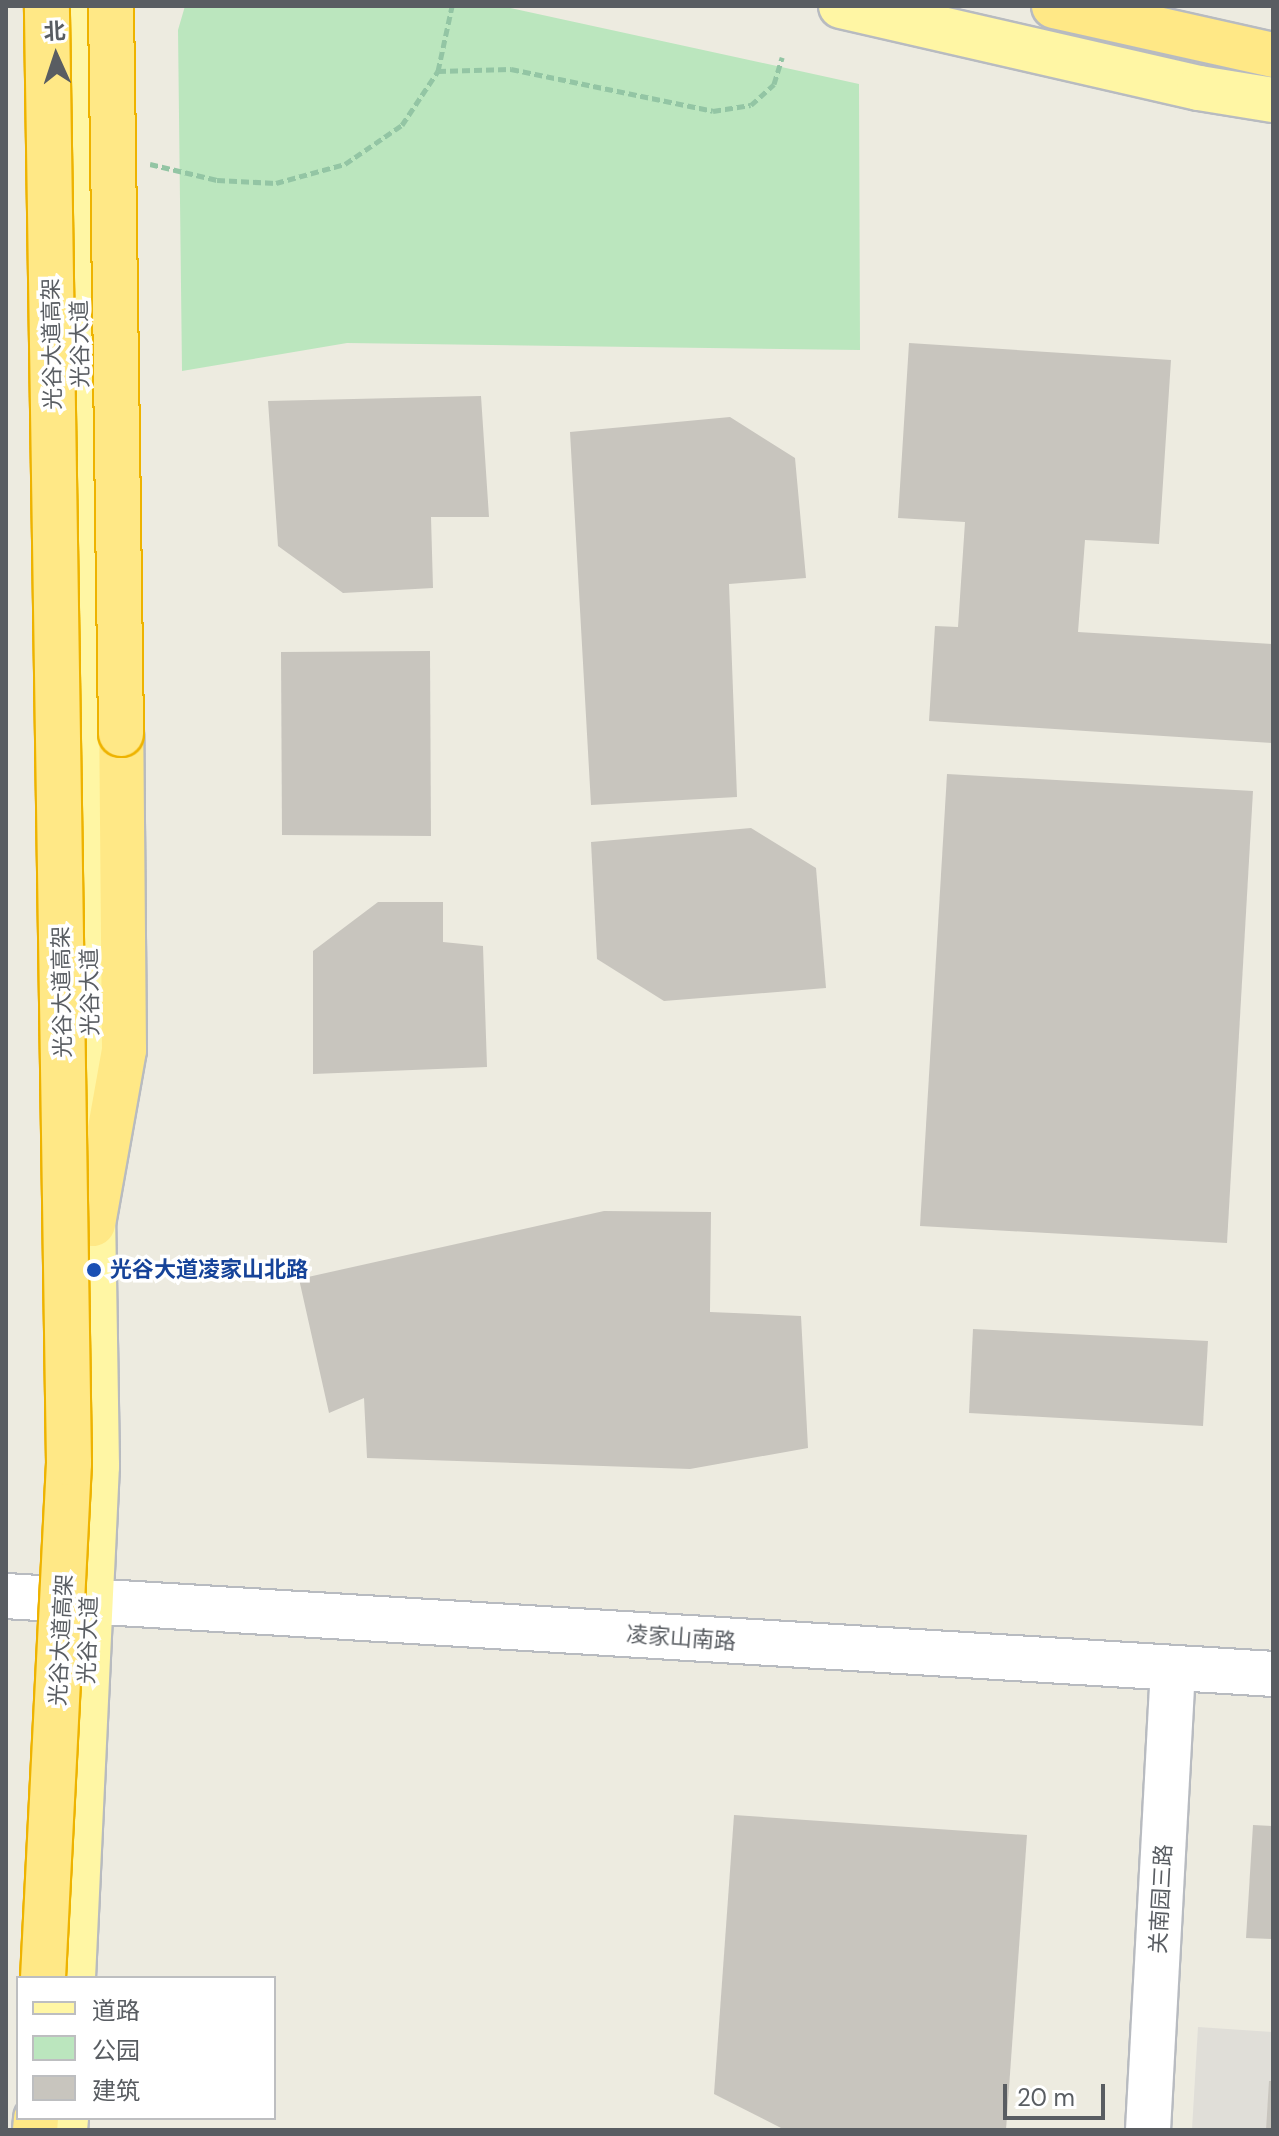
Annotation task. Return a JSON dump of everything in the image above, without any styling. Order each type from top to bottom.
[{"type":"highway","name":"光谷大道高架","points":[[43,1976],[69,1463],[47,6]]},
{"type":"highway","points":[[93,1224],[124,1050],[111,6]]},
{"type":"highway","points":[[1054,6],[1273,55]]},
{"type":"main road","name":"光谷大道","points":[[73,1976],[97,1466],[74,6]]},
{"type":"main road","points":[[841,6],[1199,88],[1273,100]]},
{"type":"street","name":"凌家山南路","points":[[6,1596],[1273,1674]]},
{"type":"street","name":"关南园三路","points":[[1148,2130],[1173,1669]]},
{"type":"path","points":[[138,159],[217,180],[276,183],[345,164],[402,125],[438,71],[452,6]]},
{"type":"path","points":[[438,71],[511,69],[713,111],[751,105],[774,84],[782,57]]},
{"type":"shaded area","points":[[1198,2027],[1273,2032],[1273,2130],[1192,2130]]},
{"type":"green space","points":[[185,6],[501,6],[859,84],[860,350],[347,343],[182,371],[178,30]]},
{"type":"building","points":[[909,343],[1171,360],[1159,544],[1085,540],[1078,632],[1273,644],[1273,743],[929,721],[935,626],[958,627],[965,522],[898,518]]},
{"type":"building","points":[[481,396],[489,517],[431,517],[433,588],[343,593],[278,546],[268,401]]},
{"type":"building","points":[[730,417],[795,458],[806,578],[729,584],[737,797],[591,805],[570,432]]},
{"type":"building","points":[[430,651],[431,836],[282,835],[281,652]]},
{"type":"building","points":[[947,774],[1253,791],[1227,1243],[920,1226]]},
{"type":"building","points":[[751,828],[816,868],[826,988],[664,1001],[597,959],[591,842]]},
{"type":"building","points":[[378,902],[443,902],[443,942],[483,946],[487,1067],[313,1074],[313,951]]},
{"type":"building","points":[[604,1211],[711,1212],[710,1312],[801,1316],[808,1448],[690,1469],[367,1458],[364,1398],[329,1413],[299,1279]]},
{"type":"building","points":[[973,1329],[1208,1341],[1203,1426],[969,1413]]},
{"type":"building","points":[[734,1815],[1027,1835],[1006,2130],[785,2130],[714,2094]]},
{"type":"building","points":[[1253,1825],[1273,1826],[1273,1939],[1246,1938]]},
{"type":"building","points":[[1269,2081],[1273,2081],[1273,2130],[1266,2130]]},
{"type":"place","name":"光谷大道凌家山北路","points":[[94,1270]]}]
